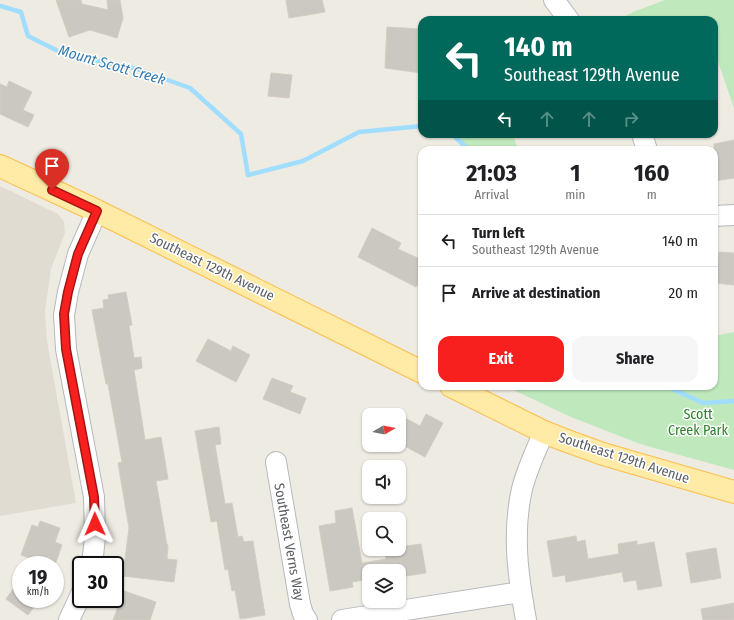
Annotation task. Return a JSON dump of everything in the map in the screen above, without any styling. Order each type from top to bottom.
[{"type":"main road","name":"Southeast 129th Avenue","points":[[0,166],[97,211],[418,370]]},
{"type":"main road","name":"Southeast 129th Avenue","points":[[459,390],[544,432],[603,454],[734,492]]},
{"type":"street","points":[[554,0],[566,16]]},
{"type":"street","points":[[93,556],[95,537],[94,497],[66,349],[64,314],[78,254],[97,211]]},
{"type":"street","points":[[718,216],[734,215]]},
{"type":"street","points":[[526,620],[521,592],[516,536],[519,506],[526,476],[544,432]]},
{"type":"street","name":"Southeast Verns Way","points":[[276,462],[300,604],[303,614],[307,620]]},
{"type":"street","points":[[342,620],[521,592]]},
{"type":"street","points":[[69,620],[75,608]]},
{"type":"shaded area","points":[[0,186],[58,214],[64,222],[65,233],[51,269],[45,311],[47,341],[76,503],[0,516]]},
{"type":"green space","points":[[665,0],[734,0],[734,108],[718,62],[718,16],[626,16]]},
{"type":"green space","points":[[460,138],[514,138],[517,146],[461,146]]},
{"type":"green space","name":"Scott Creek Park","points":[[734,332],[734,470],[640,444],[571,417],[514,390],[718,390],[718,335]]},
{"type":"building","points":[[56,0],[81,0],[82,4],[108,10],[107,0],[120,0],[123,18],[117,38],[90,30],[69,37]]},
{"type":"building","points":[[286,0],[322,0],[325,12],[289,18]]},
{"type":"building","points":[[387,27],[418,29],[418,72],[385,68]]},
{"type":"building","points":[[271,73],[292,75],[289,98],[268,96]]},
{"type":"building","points":[[9,81],[32,92],[23,110],[34,115],[28,127],[0,114],[0,84],[7,87]]},
{"type":"building","points":[[734,140],[734,178],[718,180],[718,146],[714,146],[714,144]]},
{"type":"building","points":[[372,228],[401,243],[398,249],[418,258],[418,283],[416,287],[358,257]]},
{"type":"building","points":[[719,252],[734,253],[734,285],[718,283]]},
{"type":"building","points":[[126,292],[132,325],[129,326],[134,358],[141,357],[142,368],[134,370],[145,440],[161,437],[168,479],[156,481],[168,545],[167,559],[177,560],[174,582],[124,576],[129,528],[118,463],[122,462],[108,384],[106,384],[92,310],[104,308],[103,300],[109,299],[108,295]]},
{"type":"building","points":[[208,339],[231,351],[233,346],[250,355],[236,382],[196,361]]},
{"type":"building","points":[[272,378],[293,386],[290,392],[306,398],[300,414],[263,399]]},
{"type":"building","points":[[426,414],[443,423],[425,457],[406,447],[406,419],[420,426]]},
{"type":"building","points":[[219,427],[221,444],[215,445],[225,504],[232,503],[238,537],[242,536],[244,542],[253,541],[265,615],[240,619],[235,590],[232,591],[228,569],[225,570],[217,521],[211,522],[195,431]]},
{"type":"building","points":[[352,508],[362,563],[386,559],[386,556],[406,556],[406,546],[421,544],[426,573],[406,576],[406,564],[362,564],[362,580],[352,582],[353,587],[330,591],[319,526],[336,523],[335,511]]},
{"type":"building","points":[[40,521],[60,528],[55,542],[62,545],[58,556],[21,555],[32,525],[38,527]]},
{"type":"building","points":[[576,536],[577,542],[585,540],[588,559],[619,554],[618,544],[637,541],[637,545],[654,542],[662,586],[638,590],[636,580],[624,582],[622,572],[566,582],[565,575],[553,577],[547,541]]},
{"type":"building","points":[[716,548],[721,578],[691,583],[686,553]]},
{"type":"building","points":[[12,591],[12,603],[6,599]]},
{"type":"building","points":[[124,591],[156,602],[150,620],[113,620],[118,608],[124,608]]},
{"type":"building","points":[[734,603],[734,620],[703,620],[701,609]]},
{"type":"building","points":[[18,608],[33,608],[28,615]]},
{"type":"waterway","name":"Mount Scott Creek","points":[[0,6],[21,12],[28,36],[64,54],[137,69],[190,88],[241,134],[248,175],[303,161],[359,132],[418,126]]},
{"type":"waterway","name":"Mount Scott Creek","points":[[456,138],[465,146]]},
{"type":"waterway","name":"Mount Scott Creek","points":[[675,390],[703,403],[734,401]]},
{"type":"route","points":[[52,190],[97,211],[78,254],[64,314],[66,349],[94,497],[95,524]]}]
